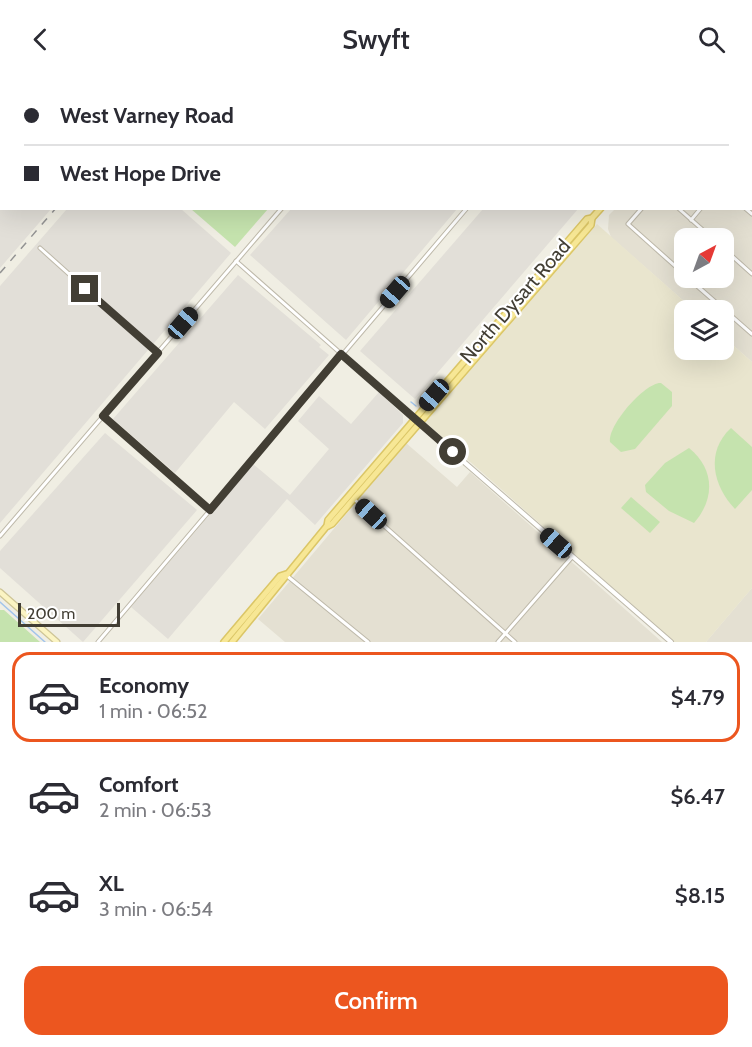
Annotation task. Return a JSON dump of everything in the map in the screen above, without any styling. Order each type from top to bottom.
[{"type":"main road","name":"North Dysart Road","points":[[232,642],[285,580],[286,574],[327,526],[328,520],[352,497],[573,234],[599,210]]},
{"type":"main road","name":"North Dysart Road","points":[[417,420],[591,225],[592,218]]},
{"type":"main road","points":[[573,234],[591,225]]},
{"type":"main road","name":"North Dysart Road","points":[[224,642],[280,576],[286,574]]},
{"type":"main road","points":[[0,592],[57,642]]},
{"type":"street","points":[[0,536],[280,210]]},
{"type":"street","points":[[98,642],[465,210]]},
{"type":"street","points":[[640,210],[628,224],[674,265]]},
{"type":"street","points":[[680,210],[700,228]]},
{"type":"street","points":[[691,220],[699,210]]},
{"type":"street","points":[[40,248],[158,353]]},
{"type":"street","points":[[734,258],[752,274]]},
{"type":"street","points":[[236,261],[671,642]]},
{"type":"street","points":[[699,288],[752,334]]},
{"type":"street","points":[[103,416],[210,510]]},
{"type":"street","points":[[352,497],[515,642]]},
{"type":"street","points":[[498,642],[572,557]]},
{"type":"street","points":[[286,574],[368,642]]},
{"type":"shaded area","points":[[0,210],[50,210],[0,268]]},
{"type":"shaded area","points":[[66,210],[182,210],[231,253],[0,523],[0,286]]},
{"type":"shaded area","points":[[290,210],[456,210],[346,340],[250,255]]},
{"type":"shaded area","points":[[482,210],[577,210],[415,399],[360,351]]},
{"type":"shaded area","points":[[614,210],[752,210],[752,362],[734,346],[734,300],[683,300],[611,237],[608,229],[609,215]]},
{"type":"shaded area","points":[[597,224],[683,300],[674,300],[674,360],[734,360],[734,346],[752,362],[752,588],[706,642],[674,642],[425,422]]},
{"type":"shaded area","points":[[238,275],[321,345],[319,347],[329,355],[265,429],[234,402],[175,473],[113,419]]},
{"type":"shaded area","points":[[379,392],[403,415],[403,423],[315,525],[287,499],[168,639],[131,607],[253,464],[290,495],[329,449],[298,421],[319,396],[351,424]]},
{"type":"shaded area","points":[[105,433],[197,510],[83,642],[0,568],[0,551]]},
{"type":"shaded area","points":[[406,443],[457,487],[470,472],[662,642],[285,642],[258,619]]},
{"type":"shaded area","points":[[752,588],[752,642],[706,642]]},
{"type":"green space","points":[[192,210],[267,210],[235,247]]},
{"type":"green space","points":[[661,383],[672,392],[672,406],[635,449],[621,452],[610,442],[614,426],[637,397]]},
{"type":"green space","points":[[731,428],[752,447],[752,490],[735,509],[721,490],[715,469],[718,448],[723,437]]},
{"type":"green space","points":[[689,448],[704,465],[709,484],[706,504],[694,523],[669,511],[646,492],[645,485],[665,463]]},
{"type":"green space","points":[[631,497],[660,522],[650,533],[621,508]]},
{"type":"green space","points":[[0,610],[4,610],[40,642],[0,642]]},
{"type":"waterway","points":[[411,402],[416,406]]},
{"type":"waterway","points":[[0,602],[45,642]]},
{"type":"railway","points":[[0,273],[54,210]]},
{"type":"route","points":[[85,289],[158,353],[103,416],[210,510],[341,354],[453,452]]}]
